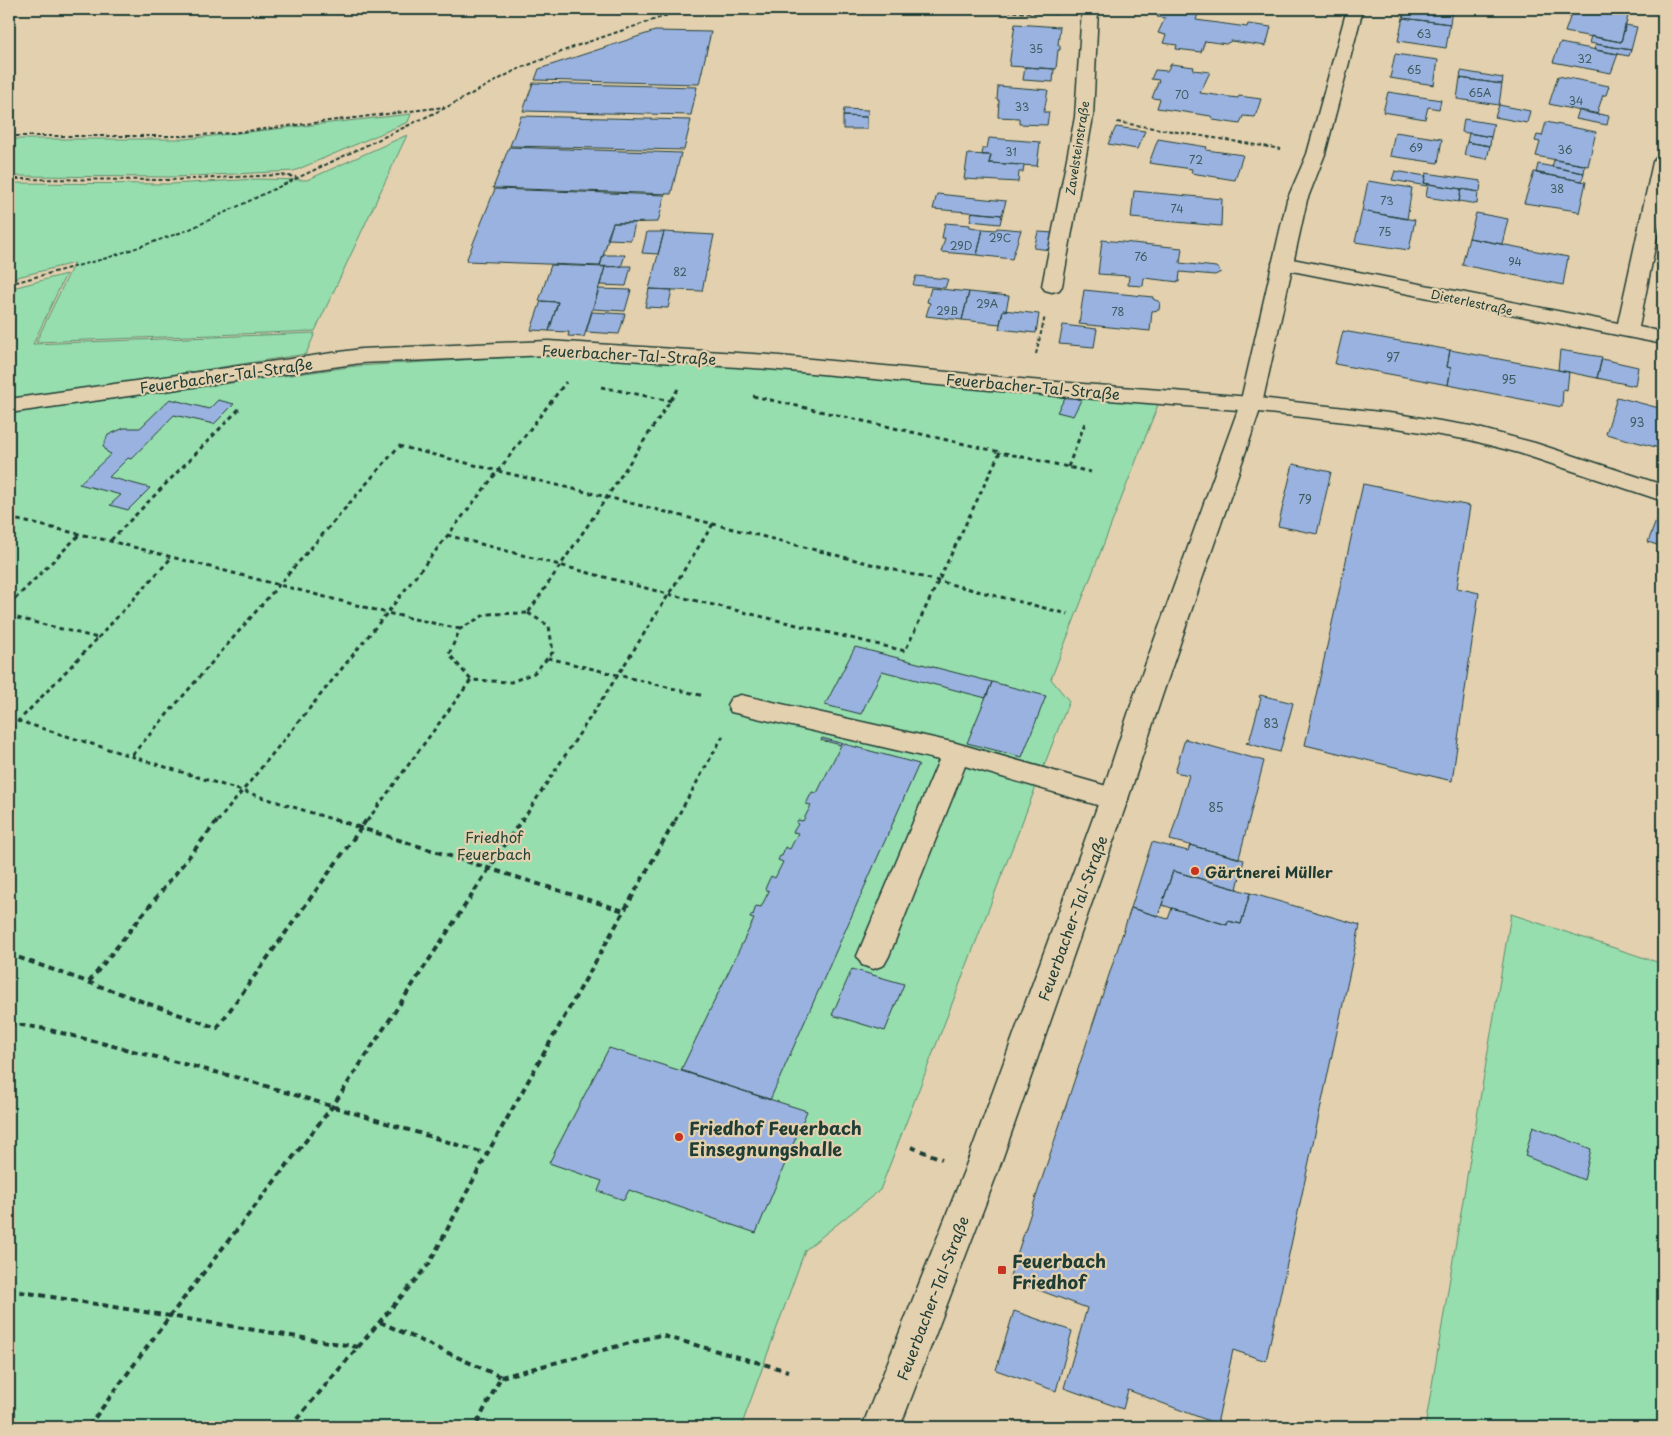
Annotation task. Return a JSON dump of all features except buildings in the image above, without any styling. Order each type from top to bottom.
[{"type":"main road","name":"Feuerbacher-Tal-Straße","points":[[881,1427],[981,1171],[1114,799],[1151,687],[1251,404],[1297,200],[1316,154],[1355,9]]},
{"type":"main road","name":"Zavelsteinstraße","points":[[1052,286],[1084,117],[1090,12]]},
{"type":"main road","points":[[1628,332],[1663,162]]},
{"type":"main road","name":"Dieterlestraße","points":[[1282,263],[1539,316],[1663,338]]},
{"type":"main road","name":"Feuerbacher-Tal-Straße","points":[[9,406],[361,356],[548,348],[769,362],[1032,387],[1251,404]]},
{"type":"main road","points":[[1251,404],[1471,433],[1527,448],[1663,493]]},
{"type":"main road","points":[[741,705],[956,753],[1114,799]]},
{"type":"main road","points":[[873,956],[956,753]]},
{"type":"path","points":[[9,284],[107,258],[188,230],[446,107],[516,70],[576,46],[686,9]]},
{"type":"path","points":[[955,9],[1090,12]]},
{"type":"path","points":[[9,136],[193,136],[446,107]]},
{"type":"path","points":[[1084,117],[1245,144]]},
{"type":"path","points":[[9,179],[172,180],[279,175],[296,177]]},
{"type":"path","points":[[1032,387],[1033,372],[1052,286]]},
{"type":"path","points":[[89,982],[242,790],[387,613],[568,380]]},
{"type":"path","points":[[596,386],[671,401]]},
{"type":"path","points":[[528,613],[679,388]]},
{"type":"path","points":[[751,396],[1092,472]]},
{"type":"path","points":[[110,541],[241,407]]},
{"type":"path","points":[[1068,467],[1086,419]]},
{"type":"path","points":[[132,755],[399,446],[1068,614]]},
{"type":"path","points":[[447,535],[668,594],[905,651],[1000,452]]},
{"type":"path","points":[[9,518],[110,541],[387,613],[460,629]]},
{"type":"path","points":[[88,1427],[170,1316],[332,1107],[618,675],[713,524]]},
{"type":"path","points":[[9,605],[79,534]]},
{"type":"path","points":[[9,731],[172,557]]},
{"type":"path","points":[[528,613],[550,626],[553,652],[534,673],[511,682],[471,680],[449,654],[460,629],[486,614],[528,613]]},
{"type":"path","points":[[9,616],[98,638]]},
{"type":"path","points":[[290,1427],[429,1264],[487,1154],[741,705],[548,658]]},
{"type":"path","points":[[9,954],[217,1028],[361,828],[471,680]]},
{"type":"path","points":[[9,718],[132,755],[624,911]]},
{"type":"path","points":[[9,1023],[46,1029],[244,1080],[487,1154]]},
{"type":"path","points":[[9,1290],[358,1347]]},
{"type":"path","points":[[380,1322],[501,1377],[660,1335],[788,1371]]},
{"type":"path","points":[[475,1427],[501,1377]]},
{"type":"green space","points":[[411,114],[408,122],[294,171],[174,177],[9,176],[9,139],[185,139]]},
{"type":"green space","points":[[407,135],[315,331],[36,342],[74,263],[9,279],[9,183],[172,184],[256,179],[307,180]]},
{"type":"green space","points":[[66,274],[33,344],[315,333],[306,354],[9,400],[9,289]]},
{"type":"green space","name":"Friedhof Feuerbach","points":[[603,352],[1159,402],[1051,679],[1069,701],[880,1190],[805,1250],[741,1427],[9,1427],[9,413],[357,366]]},
{"type":"green space","points":[[1511,914],[1663,964],[1663,1427],[1425,1427]]},
{"type":"place","name":"Gärtnerei Müller","points":[[1195,871]]},
{"type":"place","name":"Friedhof Feuerbach Einsegnungshalle","points":[[679,1137]]},
{"type":"place","name":"Feuerbach Friedhof","points":[[1002,1270]]}]
